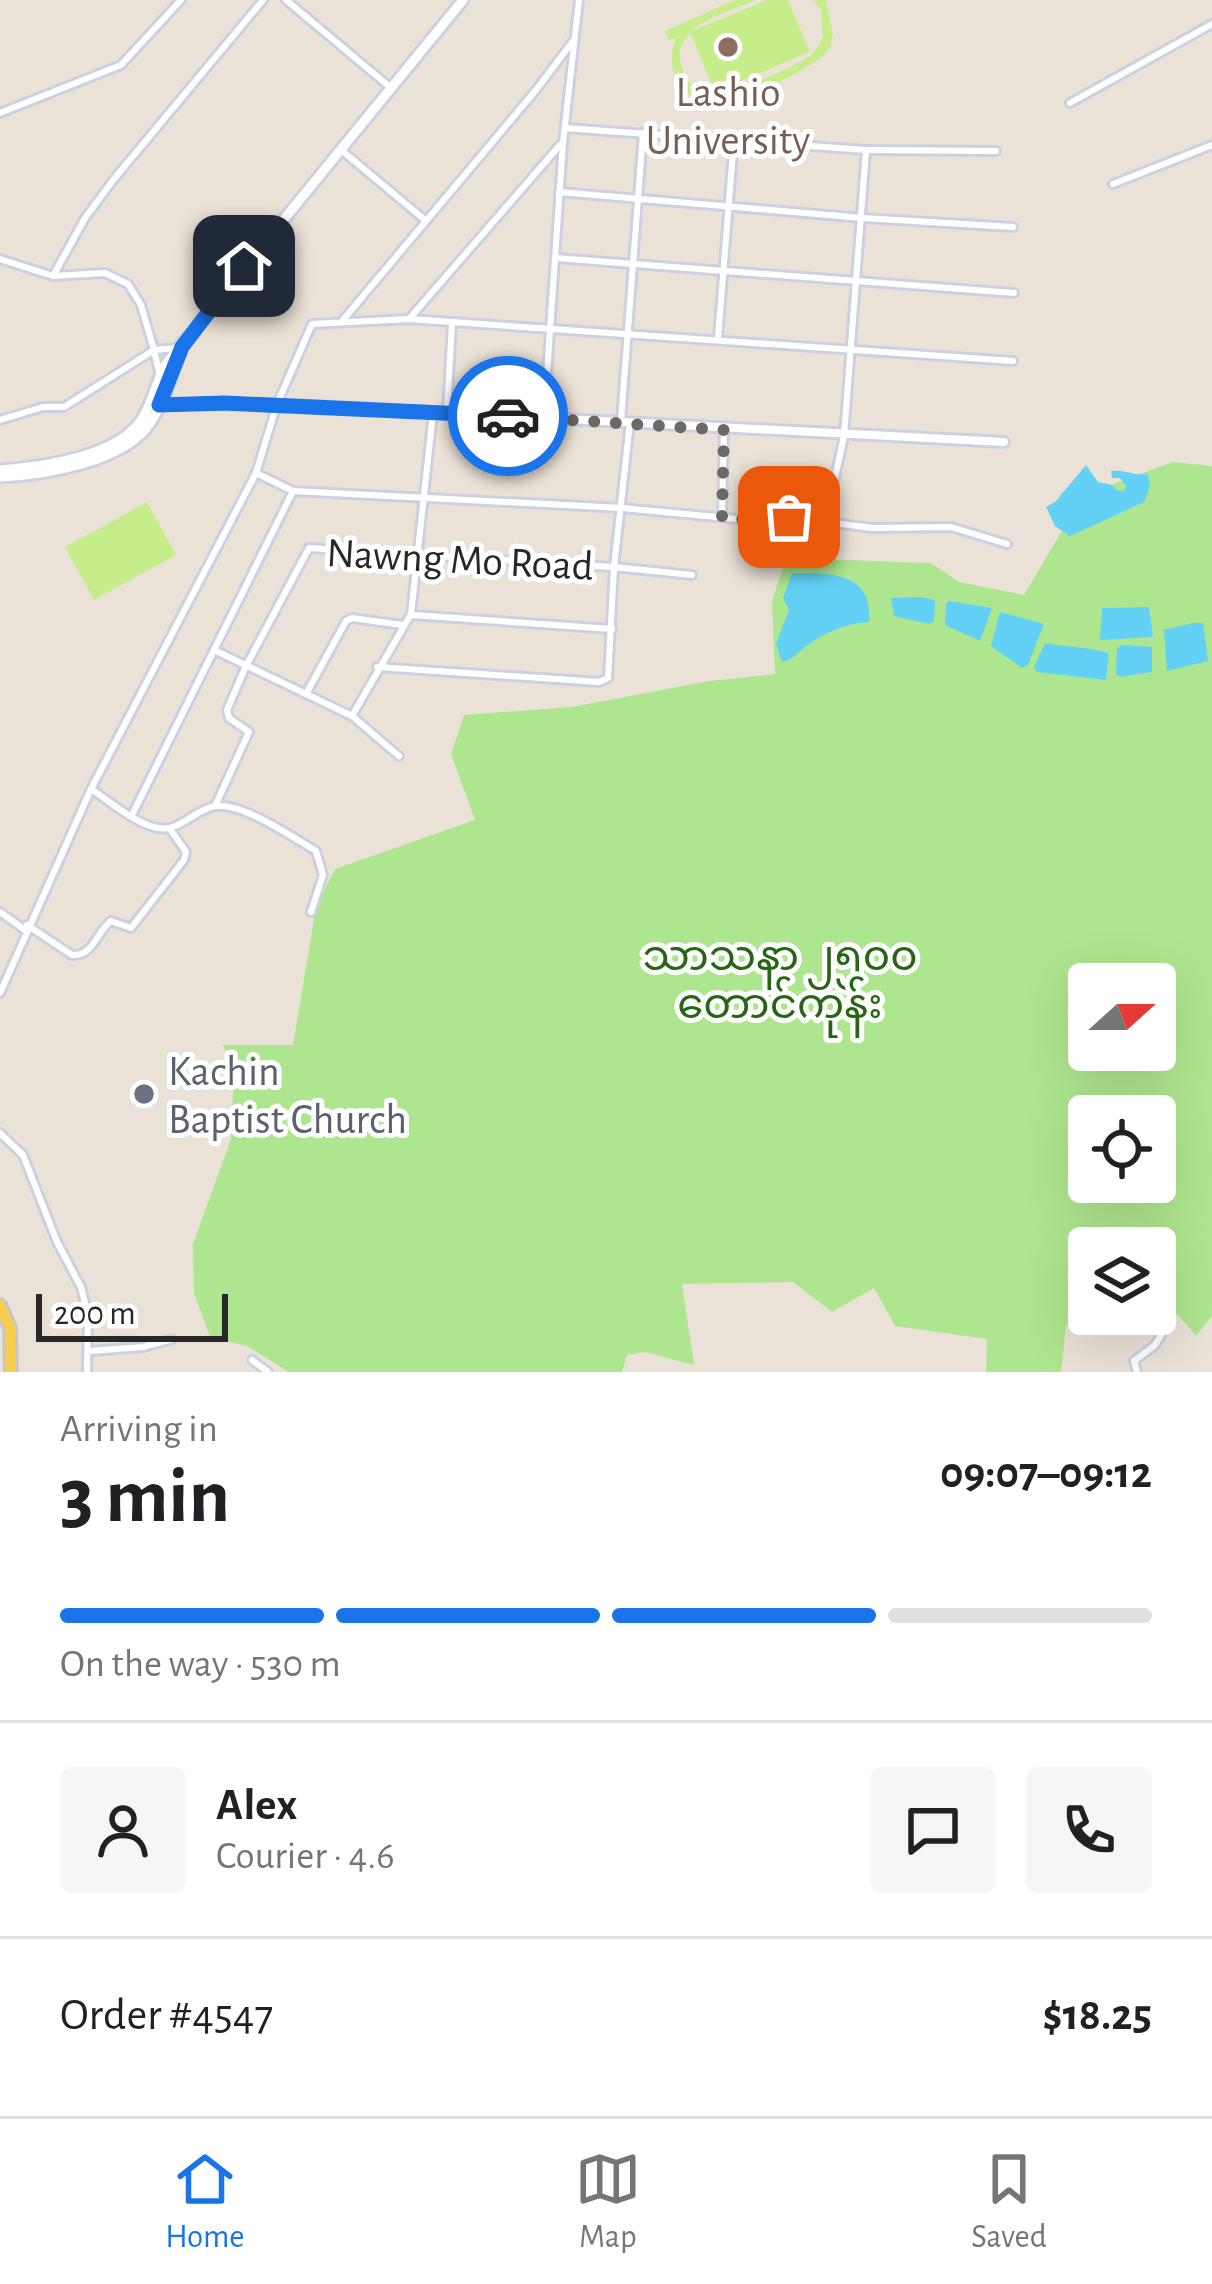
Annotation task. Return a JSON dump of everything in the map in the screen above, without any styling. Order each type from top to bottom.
[{"type":"main road","points":[[154,405],[160,375],[463,0]]},
{"type":"main road","points":[[0,474],[96,451],[134,428],[154,405],[182,347]]},
{"type":"main road","points":[[0,1305],[7,1372]]},
{"type":"street","points":[[0,113],[121,64],[182,0]]},
{"type":"street","points":[[53,276],[85,218],[114,179],[263,0]]},
{"type":"street","points":[[286,0],[391,88]]},
{"type":"street","points":[[544,417],[562,143],[579,0]]},
{"type":"street","points":[[1070,103],[1212,24]]},
{"type":"street","points":[[343,320],[536,91],[574,39]]},
{"type":"street","points":[[566,128],[866,150],[996,151]]},
{"type":"street","points":[[377,668],[599,682],[608,678],[643,133]]},
{"type":"street","points":[[718,338],[734,139]]},
{"type":"street","points":[[409,319],[562,143]]},
{"type":"street","points":[[1113,184],[1212,145]]},
{"type":"street","points":[[340,149],[425,220]]},
{"type":"street","points":[[830,520],[844,436],[859,282],[866,150]]},
{"type":"street","points":[[559,193],[1013,226]]},
{"type":"street","points":[[556,258],[1014,292]]},
{"type":"street","points":[[0,259],[53,276],[106,273],[128,284],[141,305],[160,375]]},
{"type":"street","points":[[0,993],[91,789],[256,473],[278,404],[312,324],[409,319],[1012,362]]},
{"type":"street","points":[[447,413],[452,323]]},
{"type":"street","points":[[0,420],[43,406],[64,407],[154,350],[182,347]]},
{"type":"street","points":[[154,405],[278,404],[1004,442]]},
{"type":"street","points":[[352,716],[411,614],[433,413]]},
{"type":"street","points":[[722,517],[724,430]]},
{"type":"street","points":[[256,473],[293,491],[622,508],[759,521],[789,517],[872,528],[951,527],[1007,544]]},
{"type":"street","points":[[132,815],[293,491]]},
{"type":"street","name":"Nawng Mo Road","points":[[215,806],[248,737],[247,727],[227,714],[305,550],[692,575]]},
{"type":"street","points":[[411,614],[612,629]]},
{"type":"street","points":[[306,694],[346,621],[402,625]]},
{"type":"street","points":[[214,650],[352,716],[400,756]]},
{"type":"street","points":[[91,789],[150,826],[170,829],[215,806],[234,808],[316,851],[323,875],[311,912]]},
{"type":"street","points":[[0,912],[72,955],[81,955],[111,921],[131,928],[184,860],[183,845],[170,829]]},
{"type":"street","points":[[0,1133],[23,1155],[57,1242],[81,1287],[88,1315],[87,1372]]},
{"type":"street","points":[[1137,1372],[1134,1361],[1161,1335]]},
{"type":"street","points":[[89,1351],[143,1347],[172,1339]]},
{"type":"street","points":[[252,1360],[268,1372]]},
{"type":"green space","points":[[735,0],[756,0],[703,23],[684,42],[682,69],[699,91],[728,92],[808,57],[823,37],[821,9],[813,0],[826,0],[833,34],[830,48],[809,66],[756,92],[723,102],[701,101],[677,79],[672,55],[676,38],[669,40],[665,31]]},
{"type":"green space","points":[[767,0],[788,0],[810,52],[715,92],[690,32]]},
{"type":"green space","name":"သာသနာ ၂၅၀၀ တောင်ကုန်း","points":[[1173,462],[1212,466],[1212,1316],[1196,1336],[1176,1313],[1176,1227],[1068,1227],[1068,1325],[1061,1372],[986,1372],[987,1339],[895,1326],[874,1288],[832,1312],[793,1282],[682,1284],[694,1365],[645,1352],[627,1355],[622,1372],[289,1372],[247,1346],[210,1337],[194,1293],[193,1244],[231,1139],[234,1074],[223,1045],[293,1045],[316,907],[335,869],[475,820],[451,754],[464,715],[572,707],[709,681],[775,674],[772,601],[786,558],[931,563],[959,582],[1024,595],[1083,495]]},
{"type":"green space","points":[[147,502],[176,555],[94,600],[65,547]]},
{"type":"water","points":[[1086,465],[1098,482],[1116,490],[1124,491],[1126,486],[1120,478],[1112,478],[1111,471],[1148,474],[1150,486],[1144,502],[1070,536],[1055,526],[1046,507]]},
{"type":"water","points":[[792,573],[834,575],[856,584],[869,605],[869,622],[827,633],[782,662],[776,644],[789,610],[783,598]]},
{"type":"water","points":[[891,598],[935,600],[934,621],[894,616]]},
{"type":"water","points":[[949,601],[992,608],[980,641],[945,625]]},
{"type":"water","points":[[1149,607],[1153,637],[1100,640],[1102,608]]},
{"type":"water","points":[[1000,612],[1044,624],[1028,665],[1022,668],[991,646]]},
{"type":"water","points":[[1203,623],[1208,661],[1167,671],[1164,630]]},
{"type":"water","points":[[1045,643],[1109,654],[1106,680],[1037,672],[1034,667]]},
{"type":"water","points":[[1152,647],[1152,672],[1120,677],[1117,648]]},
{"type":"way so far","points":[[508,416],[724,430],[722,517],[759,521],[789,517]]},
{"type":"place","name":"Lashio University","points":[[728,47]]},
{"type":"place","name":"Kachin Baptist Church","points":[[144,1094]]},
{"type":"route","points":[[244,266],[182,347],[159,405],[224,403],[508,416]]}]
